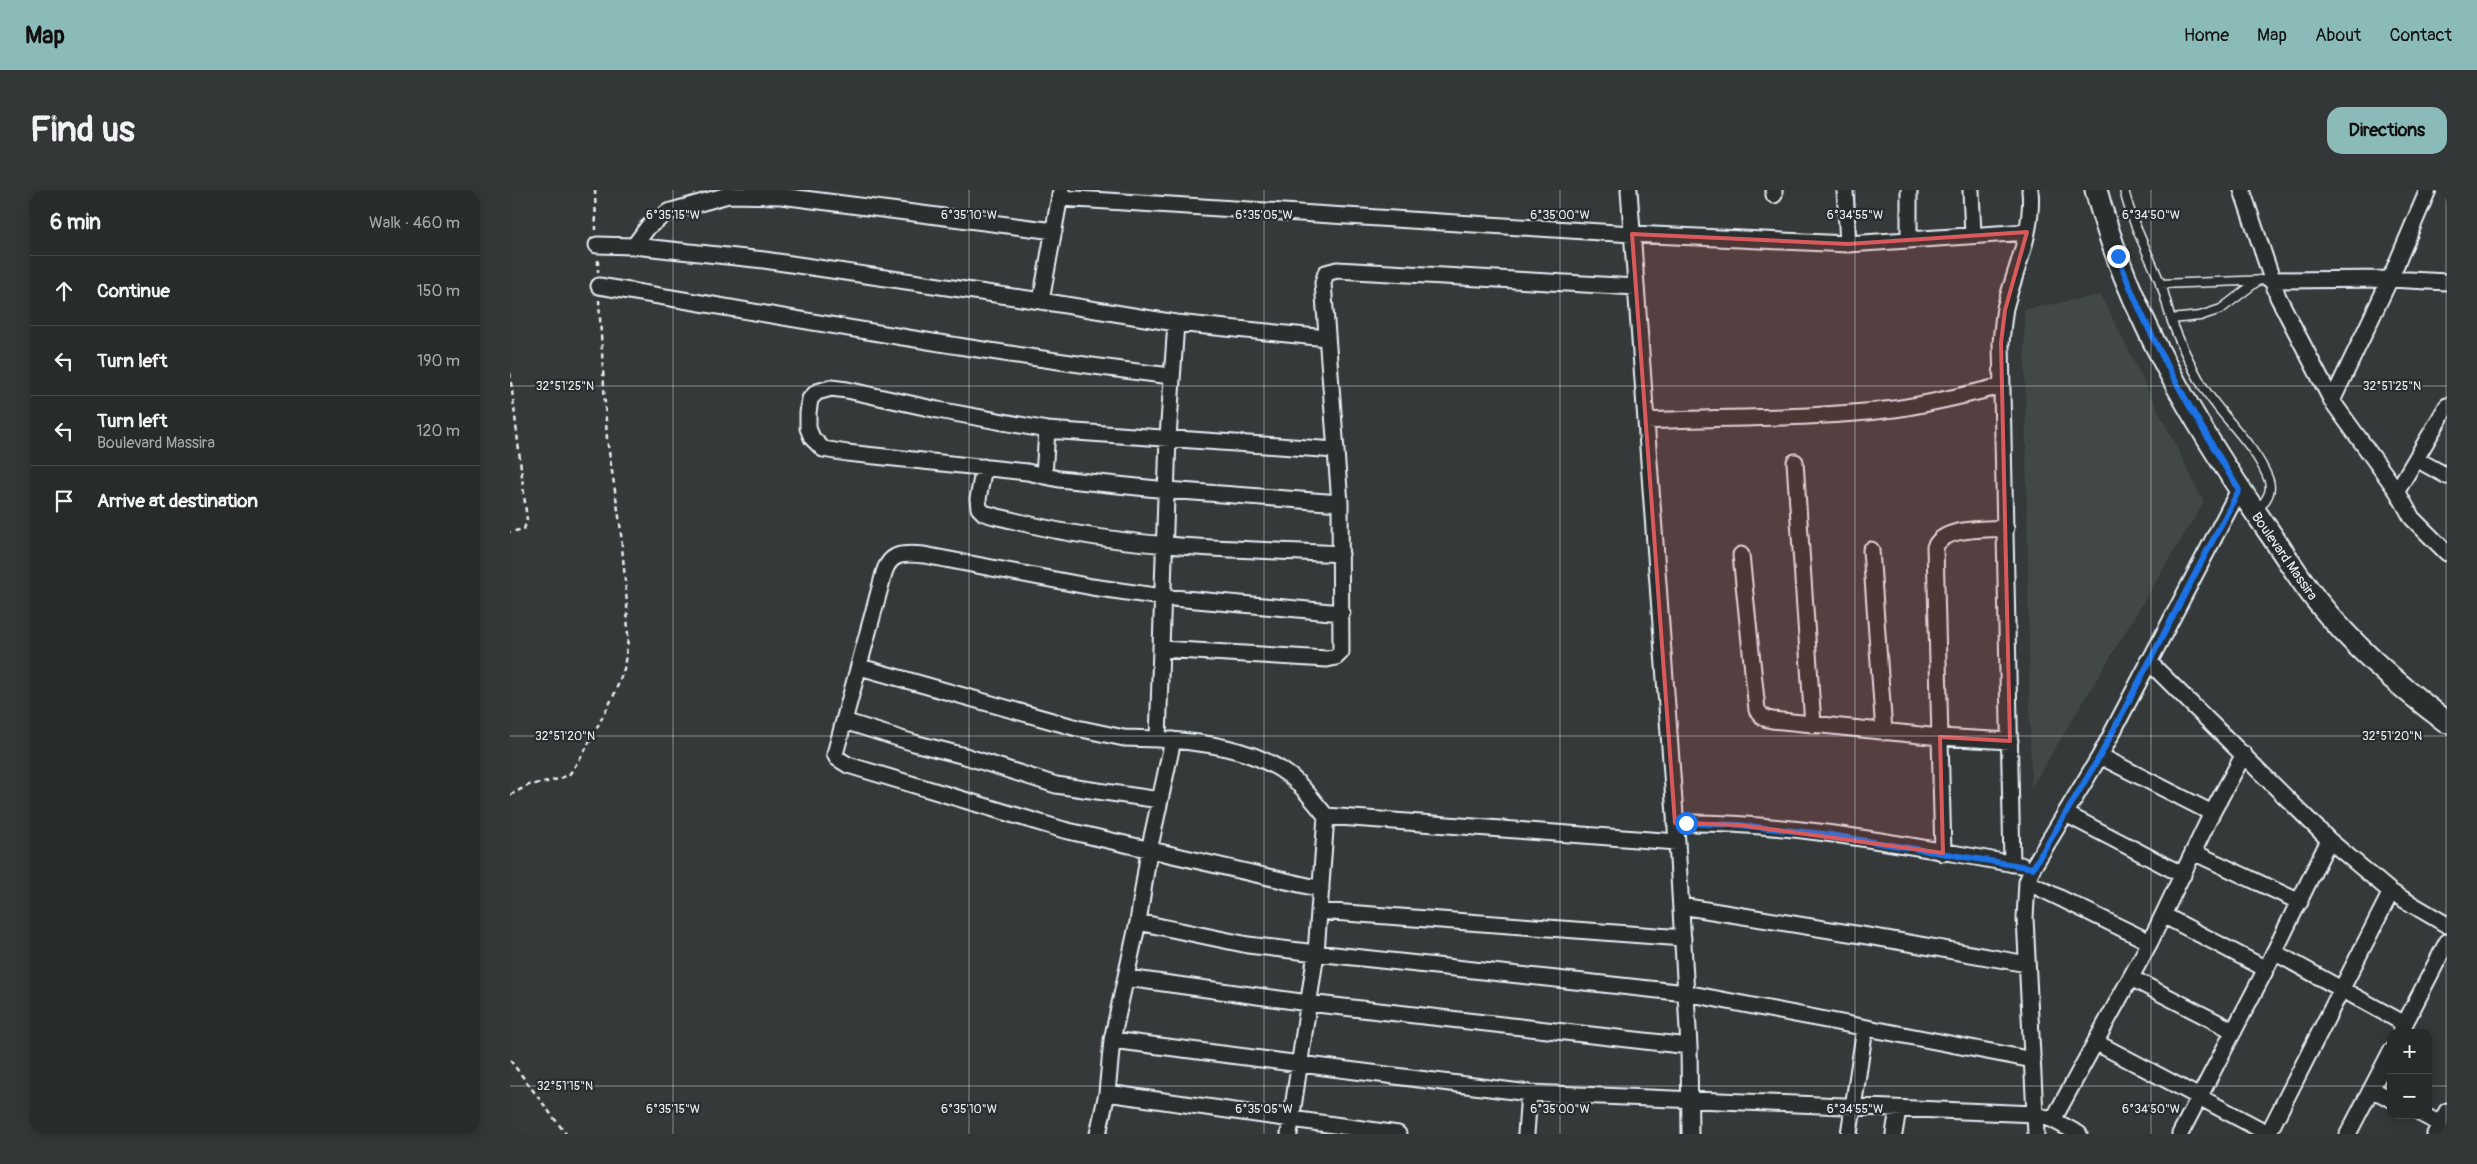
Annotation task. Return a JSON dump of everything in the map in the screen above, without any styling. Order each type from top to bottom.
[{"type":"main road","name":"Boulevard Massira","points":[[2096,190],[2132,294],[2180,390],[2239,490],[2318,602],[2376,664],[2447,722]]},
{"type":"street","points":[[1629,190],[1676,823],[1689,1046],[1690,1134]]},
{"type":"street","points":[[1845,190],[1848,244]]},
{"type":"street","points":[[1909,190],[1909,240]]},
{"type":"street","points":[[1971,190],[1972,236]]},
{"type":"street","points":[[2012,864],[2001,343],[2005,310],[2026,232],[2031,200],[2030,190]]},
{"type":"street","points":[[2242,190],[2265,280],[2332,401],[2397,491],[2412,518],[2447,553]]},
{"type":"street","points":[[2332,401],[2390,279],[2428,190]]},
{"type":"street","points":[[1041,300],[1060,194],[1632,234],[1848,244],[2026,232]]},
{"type":"street","points":[[634,246],[648,227],[668,212],[728,195],[781,196],[1054,231]]},
{"type":"street","points":[[597,245],[634,246],[764,260],[1041,300],[1176,324],[1327,338]]},
{"type":"street","points":[[1161,649],[1326,660],[1336,657],[1341,652],[1340,503],[1323,283],[1326,273],[1336,270],[1636,287]]},
{"type":"street","points":[[2265,280],[2390,279],[2447,282]]},
{"type":"street","points":[[599,286],[937,343],[1171,376]]},
{"type":"street","points":[[1098,1134],[1106,1093],[1112,1040],[1138,922],[1149,851],[1160,800],[1165,740],[1161,649],[1162,597],[1171,376],[1176,324]]},
{"type":"street","points":[[1647,420],[1848,413],[1894,409],[1951,399],[2001,386]]},
{"type":"street","points":[[1336,450],[1047,430],[946,412],[831,388],[817,392],[810,399],[808,428],[812,438],[823,449],[882,458],[984,467],[1166,490],[1340,503]]},
{"type":"street","points":[[2397,491],[2447,406]]},
{"type":"street","points":[[1044,476],[1047,430]]},
{"type":"street","points":[[2416,459],[2447,476]]},
{"type":"street","points":[[1795,462],[1813,725]]},
{"type":"street","points":[[984,467],[978,499],[979,508],[984,513],[1071,534],[1164,544],[1341,554]]},
{"type":"street","points":[[2036,1134],[2025,918],[2030,875],[2100,756],[2239,490]]},
{"type":"street","points":[[1942,853],[1935,547],[1937,542],[1953,533],[2006,528]]},
{"type":"street","points":[[1871,550],[1884,732]]},
{"type":"street","points":[[1321,889],[1064,830],[848,765],[837,758],[835,754],[886,563],[893,556],[906,553],[924,555],[1092,587],[1162,597],[1342,613]]},
{"type":"street","points":[[1741,555],[1756,710],[1764,718],[1884,732],[2010,741]]},
{"type":"street","points":[[2148,661],[2329,840],[2391,892],[2447,925]]},
{"type":"street","points":[[860,666],[1077,728],[1124,738],[1165,740],[1226,748],[1257,756],[1291,776],[1326,816],[1677,842]]},
{"type":"street","points":[[844,721],[1056,784],[1160,800]]},
{"type":"street","points":[[2053,1120],[2097,1043],[2150,942],[2212,813],[2244,754]]},
{"type":"street","points":[[2100,756],[2212,813]]},
{"type":"street","points":[[2066,814],[2183,875]]},
{"type":"street","points":[[1290,1127],[1316,953],[1326,816]]},
{"type":"street","points":[[1676,823],[1739,825],[1824,834],[2012,864],[2150,942]]},
{"type":"street","points":[[2180,1134],[2300,902],[2329,840]]},
{"type":"street","points":[[2193,852],[2300,902]]},
{"type":"street","points":[[2097,1043],[2269,1134],[2340,988],[2391,892]]},
{"type":"street","points":[[1681,906],[1886,938],[2027,964]]},
{"type":"street","points":[[1319,911],[1683,938]]},
{"type":"street","points":[[2162,915],[2266,969]]},
{"type":"street","points":[[1138,922],[1248,945],[1686,993],[2033,1060]]},
{"type":"street","points":[[2274,952],[2340,988],[2402,1028],[2447,942]]},
{"type":"street","points":[[1126,978],[1308,1003],[1689,1046]]},
{"type":"street","points":[[2131,978],[2234,1031]]},
{"type":"street","points":[[1848,1134],[1854,1107],[1865,1028]]},
{"type":"street","points":[[1112,1040],[1529,1093],[2036,1114],[2053,1120],[2079,1134]]},
{"type":"street","points":[[2348,1134],[2387,1059]]},
{"type":"street","points":[[2371,1089],[2387,1097]]},
{"type":"street","points":[[1106,1093],[1290,1127],[1398,1134]]},
{"type":"street","points":[[1526,1134],[1529,1093]]},
{"type":"street","points":[[1894,1134],[1898,1109]]},
{"type":"lane","points":[[2124,190],[2136,231],[2160,284],[2171,319],[2202,384],[2226,419],[2253,452],[2268,478],[2271,487],[2268,496],[2256,513]]},
{"type":"lane","points":[[2160,284],[2265,280]]},
{"type":"lane","points":[[2171,319],[2200,316],[2221,309],[2265,280]]},
{"type":"path","points":[[510,194],[518,190]]},
{"type":"path","points":[[510,795],[529,784],[552,781],[569,775],[605,712],[624,669],[628,639],[626,603],[620,523],[607,439],[595,190]]},
{"type":"path","points":[[510,373],[527,520],[524,529],[510,532]]},
{"type":"path","points":[[510,1060],[566,1134]]},
{"type":"highlighted area","points":[[2027,232],[2005,310],[2001,343],[2010,741],[1940,737],[1943,853],[1739,825],[1675,823],[1632,234],[1848,244]]},
{"type":"shaded area","points":[[2101,295],[2204,502],[2031,788],[2024,309]]},
{"type":"route","points":[[1686,823],[1739,825],[1824,834],[2033,868],[2100,756],[2239,490],[2180,390],[2132,294],[2118,256]]}]
